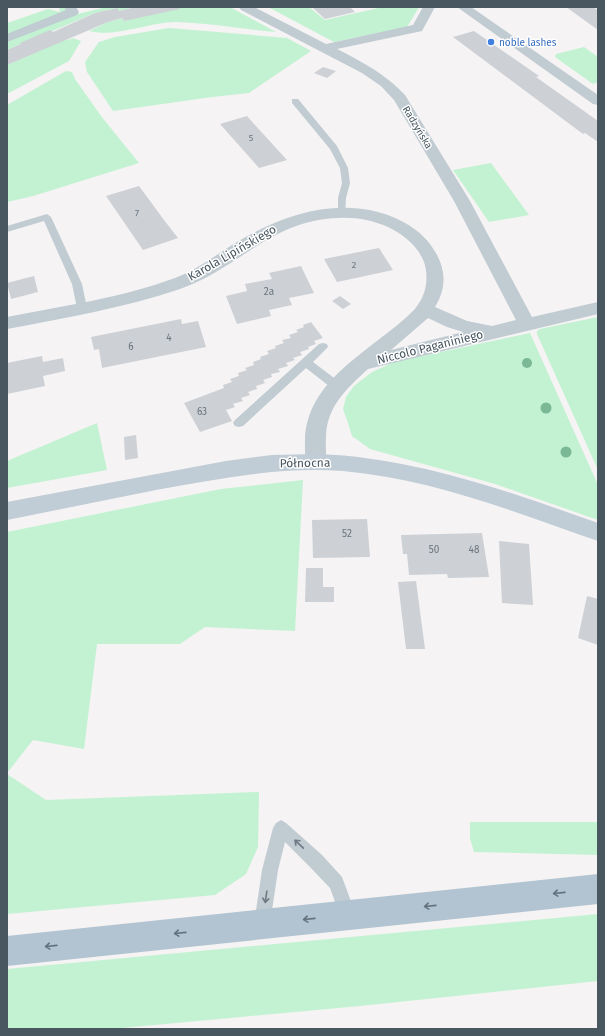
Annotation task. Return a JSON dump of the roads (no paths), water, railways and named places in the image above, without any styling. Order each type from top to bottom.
[{"type":"main road","points":[[7,951],[598,889]]},
{"type":"street","points":[[7,38],[73,12],[70,7]]},
{"type":"street","name":"Radzyńska","points":[[245,7],[377,76],[400,98],[462,201],[523,316]]},
{"type":"street","points":[[324,48],[418,28],[430,7]]},
{"type":"street","points":[[463,7],[598,101]]},
{"type":"street","name":"Karola Lipińskiego","points":[[7,323],[131,297],[184,281],[216,264],[267,231],[286,222],[316,214],[342,213],[370,216],[388,220],[410,233],[421,242],[434,264],[436,276],[433,291],[425,309],[411,324],[363,363],[338,387],[328,400],[318,418],[314,436],[316,462]]},
{"type":"street","name":"Niccolo Paganiniego","points":[[363,363],[598,308]]},
{"type":"street","name":"Niccolo Paganiniego","points":[[425,309],[458,326],[470,329],[496,331]]},
{"type":"street","name":"Północna","points":[[7,511],[253,465],[316,462],[343,463],[394,470],[455,484],[598,532]]},
{"type":"lane","points":[[295,101],[334,148],[344,168],[346,183],[342,198],[342,213]]},
{"type":"lane","points":[[7,228],[47,217],[77,284],[82,308]]},
{"type":"lane","points":[[239,423],[323,347]]},
{"type":"lane","points":[[306,362],[338,387]]},
{"type":"lane","points":[[262,924],[270,870],[281,828],[316,861],[336,883],[348,915]]},
{"type":"place","name":"noble lashes","points":[[491,42]]}]
